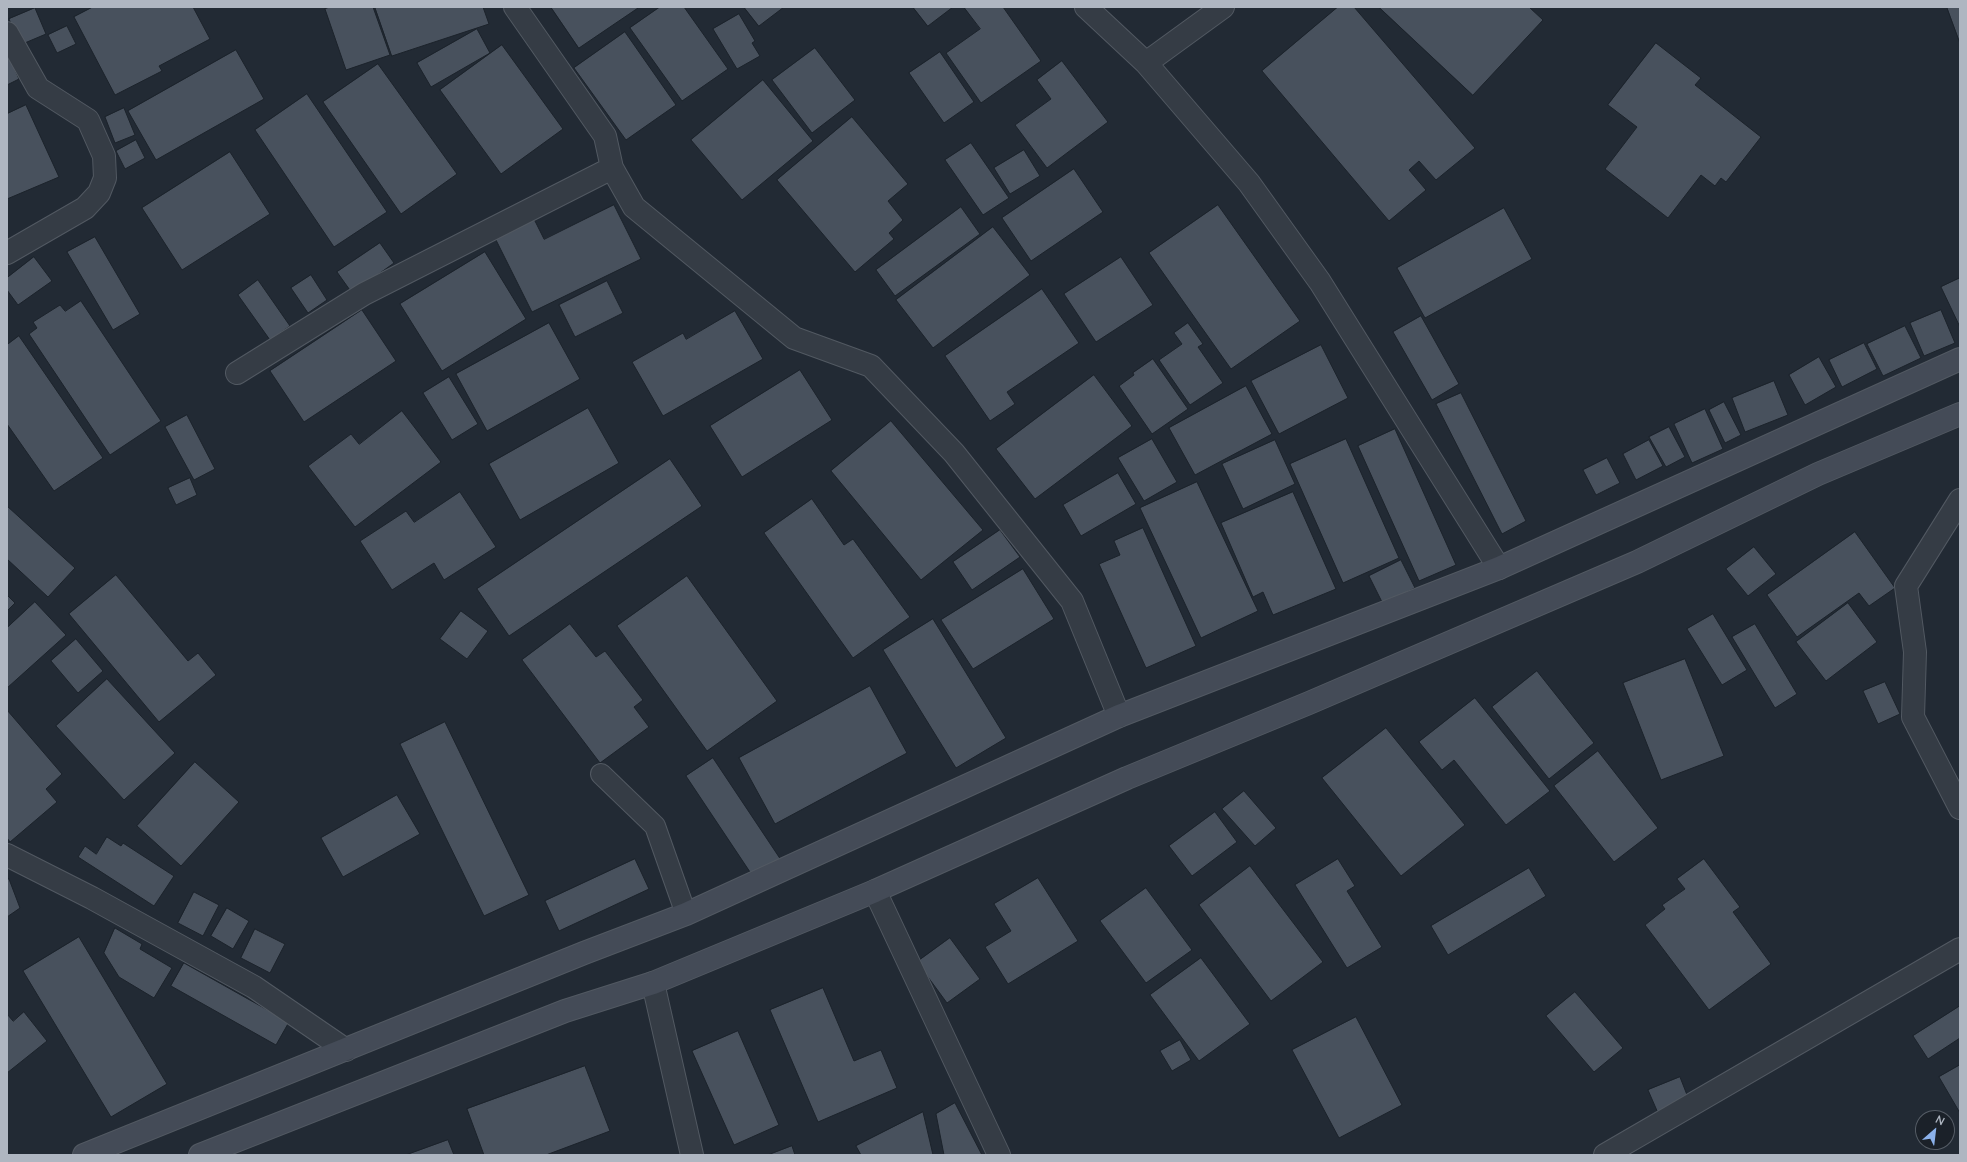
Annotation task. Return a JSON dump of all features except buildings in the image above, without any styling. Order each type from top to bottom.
[{"type":"main road","points":[[84,1155],[584,953],[686,914],[1118,716],[1499,568],[1960,359]]},
{"type":"main road","points":[[200,1155],[565,1011],[653,983],[875,891],[999,834],[1134,775],[1309,703],[1637,562],[1818,474],[1960,414]]},
{"type":"street","points":[[515,7],[605,136],[612,168],[634,207],[794,338],[871,366],[954,452],[1072,601],[1118,716]]},
{"type":"street","points":[[1086,7],[1146,63],[1249,183],[1320,282],[1499,568]]},
{"type":"street","points":[[1146,63],[1223,7]]},
{"type":"street","points":[[7,32],[38,88],[88,120],[104,156],[106,178],[99,193],[85,208],[7,253]]},
{"type":"street","points":[[237,373],[364,294],[612,168]]},
{"type":"street","points":[[1960,500],[1906,586],[1915,652],[1913,717],[1960,808]]},
{"type":"street","points":[[7,855],[92,898],[254,987],[346,1050]]},
{"type":"street","points":[[875,891],[999,1155]]},
{"type":"street","points":[[1605,1155],[1960,949]]},
{"type":"street","points":[[653,983],[692,1155]]},
{"type":"lane","points":[[601,774],[655,826],[686,914]]}]
